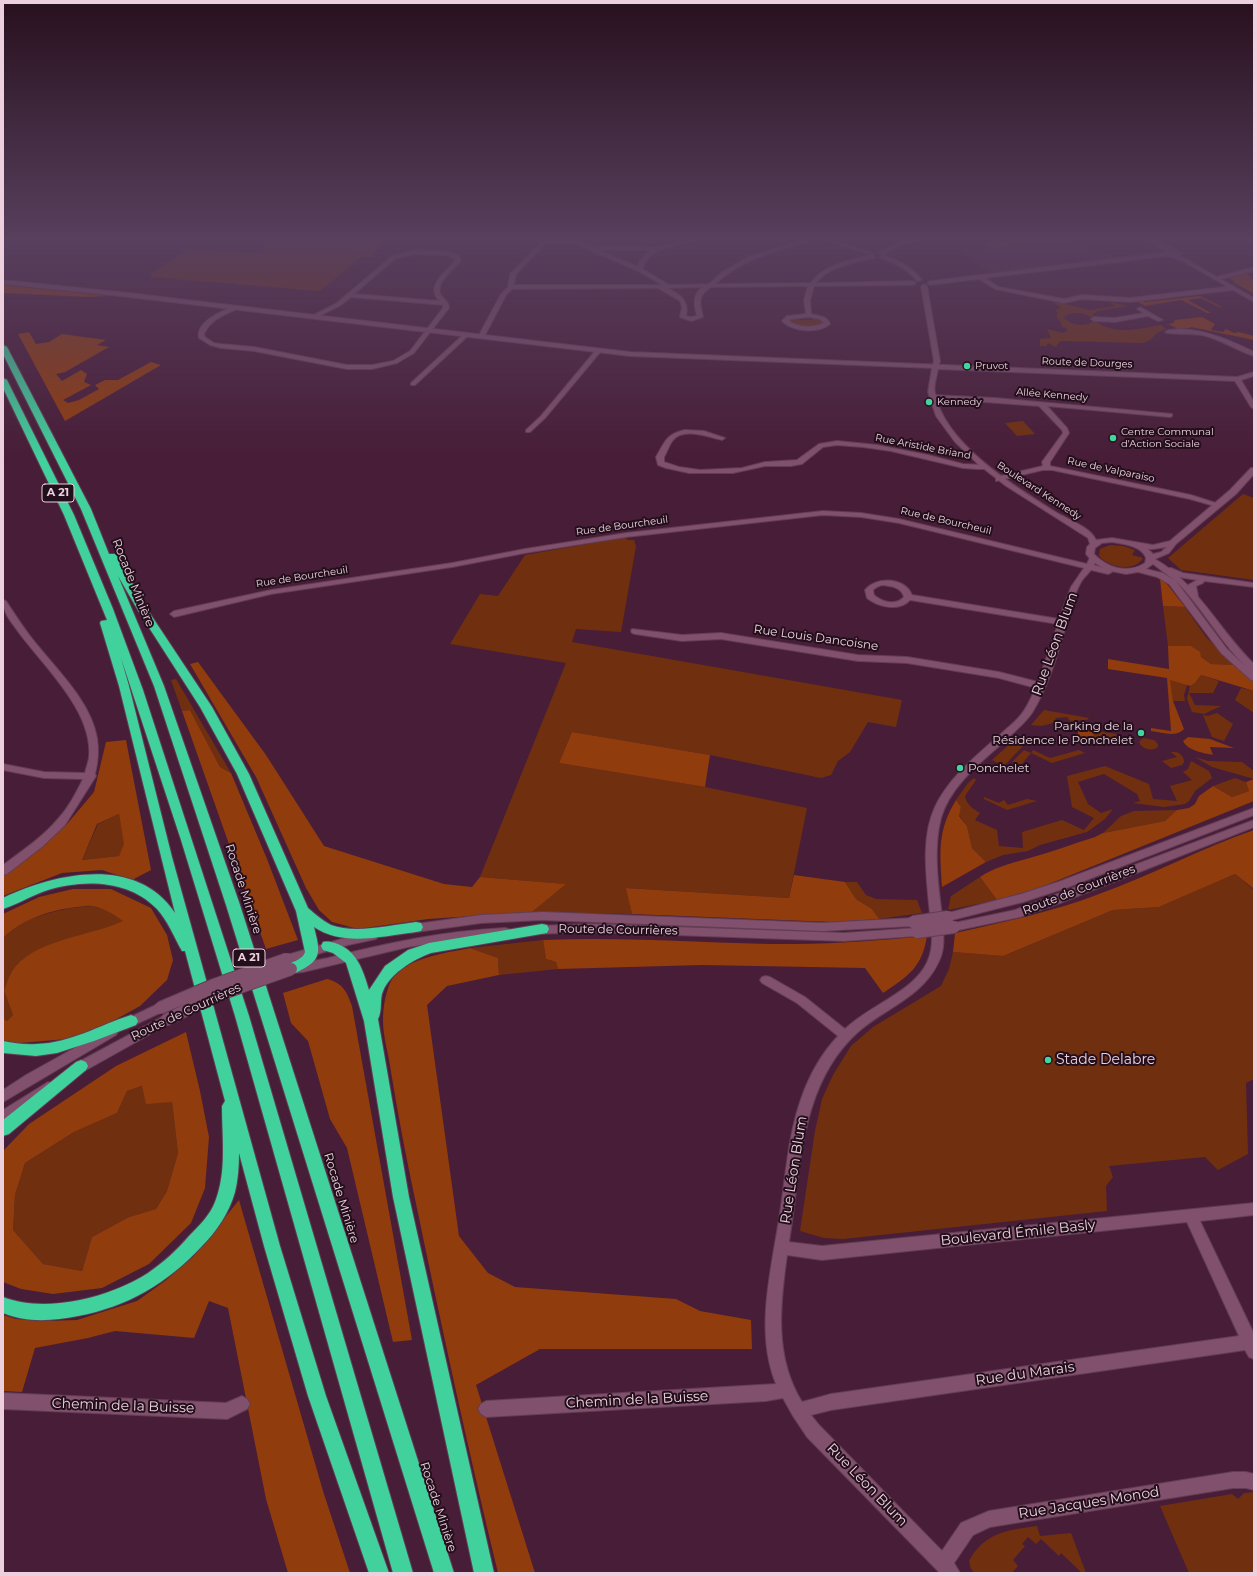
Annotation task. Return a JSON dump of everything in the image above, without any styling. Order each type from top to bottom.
[{"type":"highway","name":"Rocade Minière","points":[[3,347],[86,509],[159,686],[223,874],[444,1573]]},
{"type":"highway","name":"A 21","points":[[3,380],[69,515],[108,609],[138,690],[242,1016],[403,1573]]},
{"type":"highway","points":[[86,509],[144,612],[206,707],[243,774],[303,911],[312,944],[312,952],[310,958],[306,962],[289,964]]},
{"type":"highway","points":[[108,609],[105,622],[124,686],[166,857],[272,1246],[317,1396],[378,1573]]},
{"type":"highway","points":[[3,904],[43,886],[63,882],[85,879],[107,880],[126,884],[146,893],[161,905],[171,919],[195,963]]},
{"type":"highway","points":[[303,911],[326,928],[342,932],[362,933],[416,927]]},
{"type":"highway","points":[[372,1021],[375,992],[390,970],[413,954],[429,948],[542,929]]},
{"type":"highway","points":[[328,946],[338,949],[349,957],[356,970],[372,1021],[401,1197],[484,1573]]},
{"type":"highway","points":[[3,1047],[45,1050],[77,1041],[131,1022]]},
{"type":"highway","points":[[3,1129],[81,1066]]},
{"type":"highway","points":[[3,1305],[28,1312],[54,1312],[107,1302],[132,1292],[155,1278],[182,1258],[208,1228],[222,1205],[228,1183],[231,1156],[229,1129],[231,1094]]},
{"type":"street","points":[[223,314],[206,324],[201,334],[202,338],[212,344],[248,348],[347,367],[372,367],[395,362],[412,352],[442,314]]},
{"type":"street","points":[[285,314],[598,351]]},
{"type":"street","points":[[313,317],[317,314]]},
{"type":"street","points":[[481,337],[494,314]]},
{"type":"street","points":[[684,314],[683,317],[691,319],[700,317],[699,314]]},
{"type":"street","name":"Boulevard Kennedy","points":[[931,314],[937,361],[933,373],[933,397],[938,413],[948,428],[970,454],[999,479],[1083,531],[1091,537],[1094,544]]},
{"type":"street","points":[[1094,319],[1115,320],[1150,314],[1160,320]]},
{"type":"street","points":[[809,315],[822,318],[827,324],[819,328],[791,326],[785,321],[789,317],[809,315]]},
{"type":"street","points":[[1168,332],[1190,330],[1204,332],[1254,354]]},
{"type":"street","points":[[413,384],[466,335]]},
{"type":"street","points":[[528,431],[543,417],[598,351]]},
{"type":"street","name":"Route de Dourges","points":[[598,351],[661,356],[1237,378],[1254,374]]},
{"type":"street","points":[[1237,378],[1254,407]]},
{"type":"street","name":"Allée Kennedy","points":[[933,397],[995,400],[1170,415]]},
{"type":"street","points":[[1041,404],[1065,429],[1066,432],[1046,462],[1047,468]]},
{"type":"street","name":"Rue Aristide Briand","points":[[722,438],[695,432],[676,434],[670,439],[660,457],[661,463],[682,470],[739,471],[765,464],[800,462],[816,448],[825,444],[839,444],[898,450],[963,466],[984,467]]},
{"type":"street","name":"Rue de Valparaiso","points":[[999,479],[1047,468],[1191,497],[1218,505]]},
{"type":"street","points":[[1150,558],[1165,553],[1171,548],[1173,543],[1218,505],[1254,470]]},
{"type":"street","name":"Rue de Bourcheuil","points":[[174,614],[271,592],[452,565],[610,537],[823,513],[843,513],[899,521],[1073,562],[1108,572]]},
{"type":"street","name":"Boulevard Kennedy","points":[[1083,531],[1112,540],[1153,547],[1173,543]]},
{"type":"street","points":[[1094,544],[1112,540]]},
{"type":"street","name":"Rue Léon Blum","points":[[948,1569],[814,1431],[798,1410],[787,1390],[777,1362],[775,1336],[776,1295],[795,1149],[802,1115],[814,1081],[832,1053],[846,1036],[862,1021],[920,982],[934,960],[938,936],[933,886],[932,840],[939,810],[946,796],[958,779],[1026,715],[1038,695],[1069,601],[1076,585],[1090,567],[1092,557],[1089,550],[1094,544]]},
{"type":"street","points":[[1134,544],[1145,550],[1150,558],[1166,573],[1224,651],[1254,678]]},
{"type":"street","points":[[1073,562],[1092,557],[1104,566],[1121,570],[1139,570],[1178,574],[1211,580],[1254,585]]},
{"type":"street","points":[[1139,570],[1148,564],[1150,558]]},
{"type":"street","name":"Rue Léon Blum","points":[[1076,585],[1094,576],[1121,570]]},
{"type":"street","points":[[1166,573],[1179,579],[1211,580]]},
{"type":"street","points":[[1179,579],[1194,596],[1228,643],[1254,669]]},
{"type":"street","points":[[1194,596],[1192,585],[1200,580]]},
{"type":"street","points":[[908,597],[1063,622]]},
{"type":"street","points":[[3,603],[32,646],[73,696],[92,732],[95,751],[91,776],[84,791],[60,824],[3,871]]},
{"type":"street","name":"Rue Louis Dancoisne","points":[[635,631],[682,638],[721,636],[858,658],[907,660],[999,675],[1041,686]]},
{"type":"street","points":[[3,767],[44,775],[91,776]]},
{"type":"street","name":"Route de Courrières","points":[[3,1097],[30,1079],[131,1022],[160,1008],[214,985],[289,964],[308,967],[431,939],[542,929],[590,928],[844,937],[915,927],[1023,898],[1069,883],[1254,811]]},
{"type":"street","name":"Route de Courrières","points":[[312,952],[348,941],[416,927],[481,919],[542,916],[822,927],[954,927],[1016,914],[1056,900],[1254,823]]},
{"type":"street","name":"Route de Courrières","points":[[3,1117],[29,1098],[81,1066],[166,1020],[212,997],[289,964]]},
{"type":"street","points":[[766,980],[801,1000],[846,1036]]},
{"type":"street","name":"Boulevard Émile Basly","points":[[782,1248],[822,1253],[1253,1209]]},
{"type":"street","points":[[1191,1216],[1253,1345]]},
{"type":"street","name":"Rue du Marais","points":[[798,1410],[831,1402],[1253,1345]]},
{"type":"street","name":"Chemin de la Buisse","points":[[486,1409],[787,1390]]},
{"type":"street","name":"Chemin de la Buisse","points":[[3,1401],[226,1411],[242,1404]]},
{"type":"street","name":"Rue Jacques Monod","points":[[948,1569],[954,1547],[967,1529],[989,1519],[1233,1480],[1246,1480],[1254,1482]]},
{"type":"shaded area","points":[[1057,314],[1072,314],[1064,318],[1079,325],[1087,324],[1094,320],[1101,325],[1117,330],[1161,325],[1166,329],[1157,333],[1150,340],[1143,343],[1060,341],[1056,347],[1048,343],[1046,346],[1040,346],[1040,339],[1051,338],[1047,329],[1063,333],[1067,331],[1067,328],[1062,327],[1060,321],[1058,320],[1056,315],[1058,315]]},
{"type":"shaded area","points":[[1080,314],[1094,314],[1093,318]]},
{"type":"shaded area","points":[[1202,317],[1215,324],[1211,330],[1223,332],[1226,329],[1234,333],[1239,332],[1254,336],[1254,340],[1191,327],[1178,329],[1168,324],[1173,323],[1175,320]]},
{"type":"shaded area","points":[[799,318],[799,320],[812,320],[813,318],[820,319],[825,323],[806,327],[788,321],[790,319]]},
{"type":"shaded area","points":[[29,332],[36,344],[49,342],[62,334],[106,340],[97,345],[109,347],[65,372],[56,374],[62,381],[81,370],[87,374],[84,382],[91,385],[63,400],[68,403],[79,400],[99,389],[95,385],[105,380],[118,380],[151,362],[161,365],[65,421],[18,334]]},
{"type":"shaded area","points":[[1023,421],[1035,434],[1017,436],[1005,423]]},
{"type":"shaded area","points":[[1243,494],[1254,498],[1254,580],[1181,570],[1168,558]]},
{"type":"shaded area","points":[[626,537],[627,540],[634,540],[636,546],[621,632],[576,629],[572,642],[902,700],[896,727],[868,722],[850,752],[838,761],[831,775],[821,778],[710,755],[572,732],[559,763],[705,787],[807,808],[789,898],[627,888],[632,914],[532,912],[565,884],[480,877],[566,663],[450,644],[480,594],[498,596],[525,555]]},
{"type":"shaded area","points":[[1110,545],[1123,546],[1135,550],[1132,555],[1143,558],[1134,566],[1128,567],[1121,567],[1109,563],[1099,556],[1100,549]]},
{"type":"shaded area","points":[[1160,579],[1163,579],[1185,607],[1163,606]]},
{"type":"shaded area","points":[[1163,606],[1185,607],[1206,637],[1234,665],[1211,664],[1201,657],[1191,646],[1168,646]]},
{"type":"shaded area","points":[[1168,646],[1191,646],[1200,652],[1201,657],[1211,664],[1236,665],[1254,681],[1254,691],[1201,675],[1195,683],[1190,686],[1170,680],[1173,701],[1184,729],[1181,732],[1173,734],[1151,731],[1151,728],[1171,731],[1167,678],[1108,669],[1108,659],[1169,669]]},
{"type":"shaded area","points":[[198,662],[266,755],[324,846],[444,884],[472,887],[480,877],[566,884],[532,912],[428,919],[358,929],[332,922],[319,910],[306,888],[256,777],[190,664]]},
{"type":"shaded area","points":[[1201,675],[1219,681],[1213,693],[1189,693],[1195,705],[1221,706],[1204,714],[1192,712],[1187,699],[1190,686],[1195,683]]},
{"type":"shaded area","points":[[176,679],[231,773],[220,767],[190,710],[182,711],[171,680]]},
{"type":"shaded area","points":[[1169,679],[1187,685],[1184,695],[1185,701],[1173,701]]},
{"type":"shaded area","points":[[1241,688],[1254,691],[1254,713],[1235,700]]},
{"type":"shaded area","points":[[190,710],[220,767],[231,773],[267,859],[298,940],[266,949],[182,711]]},
{"type":"shaded area","points":[[1044,710],[1089,718],[1087,720],[1070,721],[1067,717],[1055,718],[1057,722],[1041,726],[1031,725]]},
{"type":"shaded area","points":[[1217,713],[1233,724],[1224,741],[1212,737],[1203,715],[1208,716]]},
{"type":"shaded area","points":[[1077,728],[1090,728],[1095,738],[1086,738],[1087,742],[1079,739]]},
{"type":"shaded area","points":[[1090,728],[1096,729],[1097,731],[1116,734],[1118,744],[1111,743],[1110,740],[1095,738]]},
{"type":"shaded area","points":[[572,732],[710,755],[705,787],[559,763]]},
{"type":"shaded area","points":[[1188,737],[1210,739],[1234,748],[1210,747],[1213,755],[1196,751],[1183,741]]},
{"type":"shaded area","points":[[1143,738],[1154,740],[1158,744],[1158,747],[1156,749],[1145,748],[1139,742]]},
{"type":"shaded area","points":[[126,740],[151,870],[132,880],[102,870],[62,873],[3,896],[3,876],[67,824],[94,792],[106,742]],"holes":[[[119,814],[124,844],[119,856],[82,860],[97,824]]]},
{"type":"shaded area","points":[[1012,742],[1023,746],[1004,766],[992,760]]},
{"type":"shaded area","points":[[1024,750],[1031,753],[1021,765],[1012,762]]},
{"type":"shaded area","points":[[1033,750],[1050,758],[1079,750],[1085,753],[1052,763],[1031,753]]},
{"type":"shaded area","points":[[1171,752],[1176,752],[1182,755],[1184,762],[1182,765],[1171,768],[1162,761],[1177,757]]},
{"type":"shaded area","points":[[1195,757],[1208,761],[1242,762],[1254,771],[1254,779],[1212,767]]},
{"type":"shaded area","points":[[1191,761],[1209,771],[1212,778],[1195,791],[1189,801],[1185,804],[1164,807],[1133,803],[1140,801],[1137,794],[1104,774],[1078,782],[1088,804],[1101,813],[1113,809],[1105,819],[1087,832],[1040,845],[1028,851],[1003,855],[986,862],[972,848],[967,826],[959,815],[961,807],[956,800],[968,783],[974,778],[976,780],[965,796],[968,804],[980,813],[975,820],[997,830],[999,846],[1023,848],[1022,832],[1062,820],[1084,830],[1094,818],[1072,807],[1067,776],[1105,766],[1149,784],[1153,799],[1177,801],[1170,786],[1192,780],[1183,772],[1188,769]]},
{"type":"shaded area","points":[[1235,778],[1246,782],[1249,791],[1232,797],[1213,786]]},
{"type":"shaded area","points":[[1254,779],[1254,801],[1039,888],[997,900],[980,877],[1002,866],[1095,837],[1103,833],[1165,821],[1177,810],[1189,808],[1195,804],[1199,796],[1213,786],[1232,797],[1249,791],[1246,782]]},
{"type":"shaded area","points":[[984,797],[999,803],[1004,800],[1008,805],[1027,799],[1037,801],[1007,810],[984,799]]},
{"type":"shaded area","points":[[956,800],[961,807],[959,816],[967,826],[972,848],[986,862],[942,887],[941,842],[946,822]]},
{"type":"shaded area","points":[[1177,810],[1165,821],[1103,833],[1121,816],[1134,811]]},
{"type":"shaded area","points":[[119,814],[125,844],[119,856],[82,860],[98,824]]},
{"type":"shaded area","points":[[1254,830],[1254,889],[1235,874],[1159,907],[1113,910],[1003,956],[953,952],[955,933],[1064,906],[1119,887],[1215,845]]},
{"type":"shaded area","name":"Stade Delabre","points":[[1235,874],[1254,890],[1254,1079],[1246,1083],[1248,1154],[1218,1170],[1205,1157],[1109,1166],[1113,1177],[1106,1186],[1107,1211],[843,1239],[824,1238],[800,1231],[815,1131],[822,1099],[833,1075],[851,1046],[873,1027],[941,986],[949,969],[953,952],[1003,956],[1113,910],[1159,907]]},
{"type":"shaded area","points":[[794,875],[845,882],[856,899],[872,909],[879,919],[832,922],[632,914],[626,888],[789,898]]},
{"type":"shaded area","points":[[980,877],[997,900],[948,910],[951,896]]},
{"type":"shaded area","points":[[845,882],[857,882],[866,895],[876,899],[917,900],[922,913],[879,919],[872,909],[856,899]]},
{"type":"shaded area","points":[[73,889],[111,889],[151,908],[167,935],[173,960],[167,980],[140,1006],[106,1025],[67,1039],[8,1044],[3,1042],[3,1018],[7,1021],[13,1015],[4,991],[11,973],[20,962],[32,953],[62,940],[123,921],[96,907],[88,906],[67,908],[37,916],[11,931],[3,938],[3,914],[39,897]]},
{"type":"shaded area","points":[[91,906],[104,909],[124,921],[11,973],[4,991],[13,1015],[7,1021],[3,1018],[3,938],[22,924],[44,914]]},
{"type":"shaded area","points":[[927,936],[922,956],[917,964],[907,976],[883,993],[865,968],[702,965],[558,969],[556,962],[546,959],[543,940],[606,939],[811,944],[844,943]]},
{"type":"shaded area","points":[[543,940],[546,959],[556,962],[558,969],[499,975],[498,958],[470,948]]},
{"type":"shaded area","points":[[470,948],[498,958],[499,975],[447,986],[427,1005],[459,1236],[488,1273],[515,1287],[676,1299],[700,1311],[751,1320],[752,1349],[540,1349],[476,1385],[535,1573],[498,1573],[465,1433],[425,1246],[402,1136],[383,1027],[383,1011],[386,997],[390,983],[396,975],[414,962],[437,955]]},
{"type":"shaded area","points":[[327,979],[337,983],[344,989],[352,1006],[412,1340],[393,1342],[347,1148],[330,1119],[308,1041],[291,1023],[283,993]]},
{"type":"shaded area","points":[[186,1032],[209,1137],[205,1188],[191,1223],[149,1264],[102,1288],[53,1294],[21,1289],[3,1282],[3,1151],[29,1124],[116,1066]],"holes":[[[142,1086],[146,1104],[172,1102],[178,1153],[167,1191],[156,1209],[129,1217],[92,1237],[82,1271],[43,1264],[13,1230],[15,1195],[25,1163],[74,1132],[117,1113],[127,1091]]]},
{"type":"shaded area","points":[[143,1086],[172,1102],[178,1153],[167,1191],[156,1209],[129,1217],[92,1237],[82,1271],[43,1264],[13,1230],[15,1195],[25,1163],[74,1132],[117,1113],[127,1091]]},
{"type":"shaded area","points":[[239,1200],[323,1491],[350,1573],[288,1573],[266,1499],[228,1308],[209,1301],[194,1338],[115,1331],[88,1338],[35,1348],[22,1392],[3,1391],[3,1315],[16,1319],[46,1321],[77,1320],[137,1301],[165,1281],[193,1257]]},
{"type":"shaded area","points":[[1254,1492],[1254,1573],[1189,1573],[1160,1506],[1232,1494],[1238,1499],[1244,1493]]},
{"type":"shaded area","points":[[1037,1526],[1040,1536],[1071,1533],[1086,1573],[1082,1573],[1061,1553],[1059,1556],[1041,1539],[1036,1544],[1028,1537],[1022,1544],[1025,1546],[1013,1560],[1018,1566],[1012,1573],[975,1573],[971,1569],[969,1561],[975,1551],[990,1538],[1007,1531]]},
{"type":"place","name":"Pruvot","points":[[967,366]]},
{"type":"place","name":"Kennedy","points":[[929,402]]},
{"type":"place","name":"Centre Communal d'Action Sociale","points":[[1113,438]]},
{"type":"place","name":"Parking de la Résidence le Ponchelet","points":[[1141,733]]},
{"type":"place","name":"Ponchelet","points":[[960,768]]},
{"type":"place","name":"Stade Delabre","points":[[1048,1060]]}]
